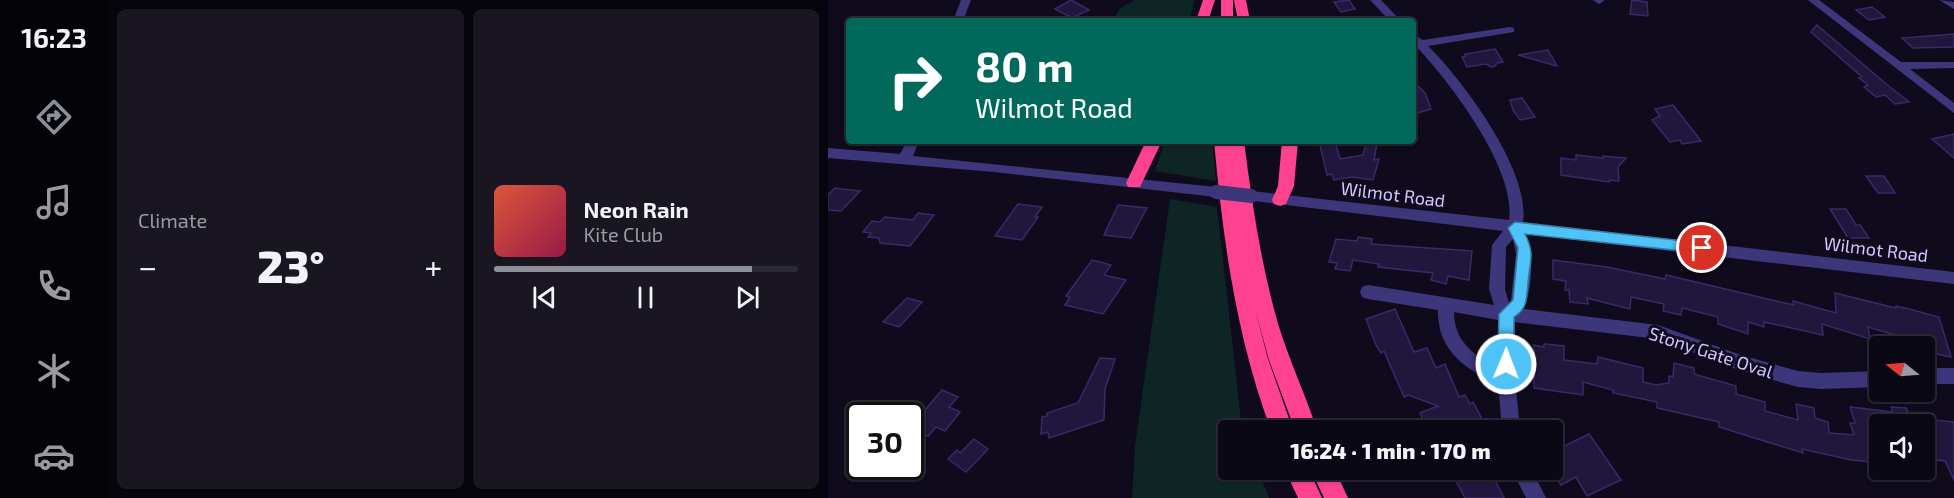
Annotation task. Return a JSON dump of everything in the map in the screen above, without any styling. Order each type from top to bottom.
[{"type":"highway","points":[[1203,18],[1209,0]]},
{"type":"highway","points":[[1215,0],[1215,18]]},
{"type":"highway","points":[[1227,0],[1227,18]]},
{"type":"highway","points":[[1240,0],[1243,18]]},
{"type":"highway","points":[[1134,183],[1153,144]]},
{"type":"highway","points":[[1222,144],[1237,277],[1256,355],[1279,420]]},
{"type":"highway","points":[[1236,144],[1252,260],[1261,301],[1288,386],[1302,420]]},
{"type":"highway","points":[[1280,200],[1286,186],[1290,144]]},
{"type":"highway","points":[[1302,480],[1310,498]]},
{"type":"highway","points":[[1328,480],[1336,498]]},
{"type":"street","points":[[959,18],[966,0]]},
{"type":"street","points":[[1375,0],[1393,18]]},
{"type":"street","points":[[1813,0],[1954,110]]},
{"type":"street","points":[[1944,0],[1954,6]]},
{"type":"street","points":[[1417,41],[1510,30]]},
{"type":"street","points":[[1417,41],[1454,82],[1494,148],[1515,196],[1517,207],[1515,228],[1525,248],[1525,267],[1520,282],[1520,302],[1506,314]]},
{"type":"street","points":[[1899,66],[1954,66]]},
{"type":"street","points":[[905,159],[912,144]]},
{"type":"street","name":"Wilmot Road","points":[[828,153],[1216,192],[1954,278]]},
{"type":"street","points":[[1510,420],[1506,378],[1506,314],[1497,289],[1499,244],[1515,228]]},
{"type":"street","name":"Stony Gate Oval","points":[[1368,292],[1506,314],[1658,332],[1741,363],[1798,379],[1821,381],[1869,379]]},
{"type":"street","points":[[1446,304],[1446,323],[1456,349],[1484,371],[1506,378]]},
{"type":"street","points":[[1935,376],[1954,376]]},
{"type":"street","points":[[1527,480],[1536,498]]},
{"type":"green space","points":[[1135,0],[1194,0],[1191,18],[1115,18],[1120,8]]},
{"type":"green space","points":[[1164,144],[1212,144],[1216,181],[1155,171]]},
{"type":"green space","points":[[1170,199],[1217,207],[1241,420],[1218,420],[1218,480],[1262,480],[1269,498],[1132,498],[1135,446]]},
{"type":"building","points":[[1071,0],[1089,10],[1072,18],[1055,9]]},
{"type":"building","points":[[1349,0],[1355,9],[1341,12],[1334,2]]},
{"type":"building","points":[[1632,0],[1647,2],[1648,16],[1630,14]]},
{"type":"building","points":[[1872,7],[1885,17],[1869,20],[1856,10]]},
{"type":"building","points":[[1817,25],[1909,102],[1895,104],[1885,95],[1876,97],[1864,87],[1868,85],[1859,78],[1862,77],[1811,32]]},
{"type":"building","points":[[1954,34],[1954,47],[1913,48],[1902,38]]},
{"type":"building","points":[[1495,49],[1503,62],[1491,67],[1486,64],[1467,67],[1462,57],[1466,56],[1465,54]]},
{"type":"building","points":[[1548,50],[1557,66],[1518,55]]},
{"type":"building","points":[[1416,84],[1425,93],[1431,109],[1417,113]]},
{"type":"building","points":[[1522,98],[1535,117],[1520,120],[1513,110],[1510,100]]},
{"type":"building","points":[[1673,105],[1701,141],[1682,144],[1680,140],[1670,142],[1652,120],[1660,116],[1655,109]]},
{"type":"building","points":[[1954,134],[1954,158],[1932,139]]},
{"type":"building","points":[[1320,144],[1336,144],[1340,159],[1363,155],[1366,144],[1377,144],[1374,160],[1379,159],[1373,180],[1352,177],[1334,180],[1332,174],[1327,175]]},
{"type":"building","points":[[1576,155],[1626,158],[1618,167],[1619,181],[1609,180],[1609,182],[1561,175],[1561,158],[1576,160]]},
{"type":"building","points":[[1866,176],[1884,176],[1895,193],[1878,193]]},
{"type":"building","points":[[835,188],[860,191],[841,211],[828,210],[828,195]]},
{"type":"building","points":[[1018,204],[1042,207],[1022,240],[995,236]]},
{"type":"building","points":[[1118,205],[1147,208],[1131,238],[1104,235]]},
{"type":"building","points":[[1830,209],[1846,209],[1856,225],[1860,225],[1869,238],[1848,238]]},
{"type":"building","points":[[918,213],[934,215],[910,246],[880,243],[879,238],[868,237],[871,233],[863,232],[872,221],[880,222],[885,217],[913,220]]},
{"type":"building","points":[[1358,237],[1372,239],[1371,244],[1472,251],[1469,280],[1448,276],[1446,284],[1431,280],[1433,273],[1378,267],[1379,264],[1353,260],[1350,271],[1335,269],[1337,263],[1329,262],[1336,239],[1357,241]]},
{"type":"building","points":[[1092,260],[1111,265],[1104,275],[1126,280],[1103,314],[1065,305],[1070,297],[1066,296]]},
{"type":"building","points":[[1553,260],[1607,267],[1665,279],[1666,275],[1794,305],[1793,301],[1836,313],[1835,293],[1939,317],[1951,357],[1935,354],[1935,336],[1899,336],[1868,327],[1869,339],[1822,324],[1823,335],[1764,322],[1764,327],[1748,322],[1748,334],[1718,324],[1718,317],[1682,308],[1681,315],[1663,311],[1664,304],[1631,297],[1630,309],[1587,298],[1588,304],[1570,302],[1569,290],[1565,290],[1566,281],[1553,279]]},
{"type":"building","points":[[907,298],[922,302],[899,327],[883,322]]},
{"type":"building","points":[[1395,309],[1414,352],[1427,348],[1436,368],[1445,364],[1459,397],[1465,395],[1470,404],[1473,402],[1482,419],[1423,420],[1420,413],[1438,406],[1408,395],[1404,397],[1384,351],[1381,353],[1376,345],[1366,319]]},
{"type":"building","points":[[1544,344],[1564,346],[1564,360],[1597,364],[1598,357],[1643,368],[1643,382],[1656,385],[1669,383],[1669,376],[1673,377],[1674,363],[1694,368],[1694,374],[1736,386],[1736,394],[1765,402],[1765,411],[1798,420],[1796,404],[1814,408],[1815,418],[1828,422],[1829,433],[1854,435],[1850,423],[1855,423],[1850,407],[1893,412],[1891,407],[1906,408],[1909,414],[1869,414],[1869,462],[1802,449],[1803,453],[1719,427],[1719,422],[1657,408],[1657,402],[1613,393],[1613,390],[1583,382],[1583,395],[1534,388],[1534,345],[1544,347]]},
{"type":"building","points":[[1100,358],[1115,359],[1105,389],[1104,420],[1049,438],[1048,432],[1041,434],[1042,417],[1047,416],[1047,413],[1078,403]]},
{"type":"building","points":[[942,390],[958,397],[949,407],[960,412],[945,431],[936,427],[928,436],[924,434],[924,411]]},
{"type":"building","points":[[1935,420],[1954,422],[1954,480],[1945,461],[1935,460]]},
{"type":"building","points":[[1589,434],[1621,480],[1587,496],[1576,477],[1561,485],[1558,480],[1563,480],[1563,447]]},
{"type":"building","points":[[974,439],[988,449],[966,472],[948,459],[957,450],[960,453]]},
{"type":"building","points":[[1456,480],[1495,480],[1504,498],[1465,498]]},
{"type":"route","points":[[1506,364],[1506,314],[1520,302],[1520,282],[1525,267],[1525,248],[1515,228],[1702,248]]}]
